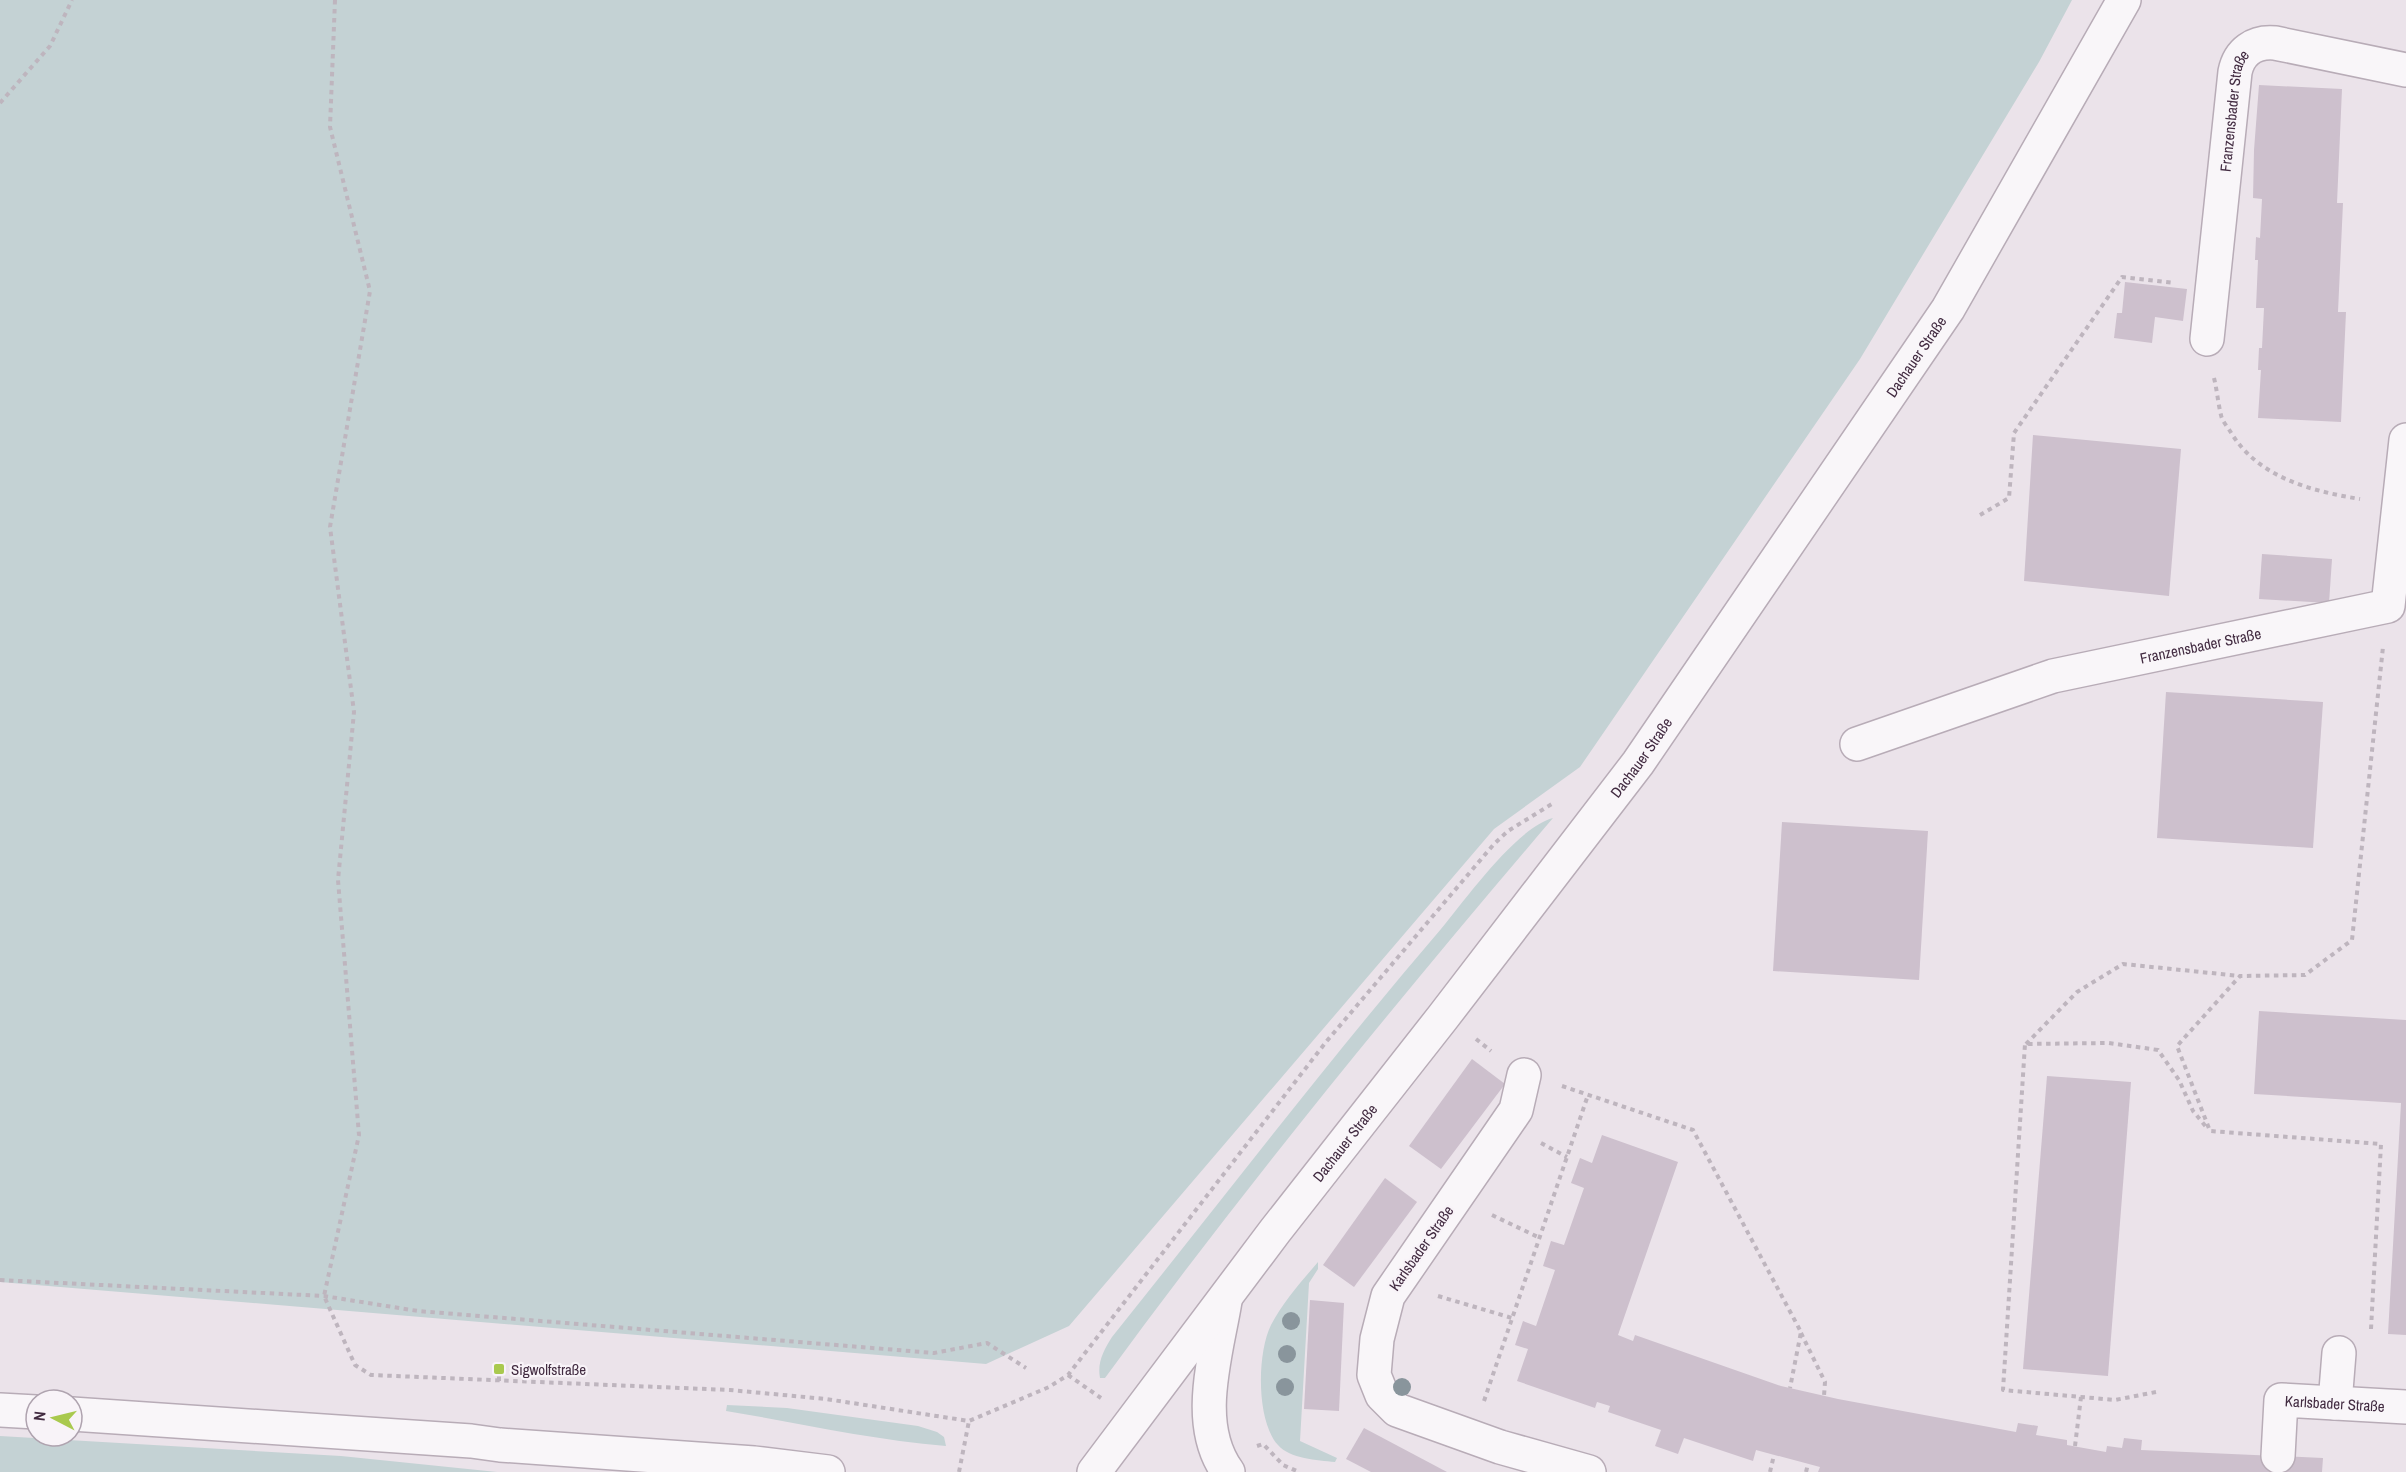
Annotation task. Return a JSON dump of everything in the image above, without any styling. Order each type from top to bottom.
[{"type":"street","name":"Dachauer Straße","points":[[1094,1472],[1300,1197],[1443,1017],[1638,763],[1948,309],[2124,0]]},
{"type":"street","name":"Franzensbader Straße","points":[[2208,339],[2235,72],[2242,55],[2256,44],[2275,43],[2406,70]]},
{"type":"street","points":[[2388,606],[2406,440]]},
{"type":"street","name":"Franzensbader Straße","points":[[1857,744],[2053,676],[2388,606]]},
{"type":"street","name":"Karlsbader Straße","points":[[1524,1075],[1516,1110],[1388,1296],[1377,1339],[1374,1375],[1382,1395],[1397,1410],[1472,1437],[1590,1472]]},
{"type":"street","points":[[1225,1297],[1208,1407],[1209,1432],[1219,1460],[1228,1472]]},
{"type":"street","points":[[2324,1403],[2328,1352]]},
{"type":"street","name":"Karlsbader Straße","points":[[2278,1456],[2281,1400],[2406,1407]]},
{"type":"street","points":[[0,1410],[24,1411]]},
{"type":"street","points":[[84,1415],[281,1426],[828,1472]]},
{"type":"path","points":[[0,103],[50,46],[72,0]]},
{"type":"path","points":[[335,0],[330,127],[370,291],[330,527],[354,712],[338,880],[359,1135],[324,1296],[355,1365],[371,1375],[730,1390],[826,1399],[969,1420],[1040,1391],[1068,1375],[1326,1042],[1494,844],[1508,831],[1560,799]]},
{"type":"path","points":[[1980,515],[2009,498],[2014,433],[2122,277],[2213,288]]},
{"type":"path","points":[[2208,339],[2221,417],[2237,444],[2267,471],[2293,483],[2327,494],[2398,505]]},
{"type":"path","points":[[2156,1392],[2115,1400],[2003,1390],[2025,1044],[2077,992],[2123,964],[2240,976],[2305,975],[2352,940],[2388,606]]},
{"type":"path","points":[[2210,1131],[2177,1046],[2240,976]]},
{"type":"path","points":[[1443,1017],[1524,1075],[1693,1130],[1801,1332],[1825,1382],[1824,1396]]},
{"type":"path","points":[[2025,1044],[2109,1043],[2158,1050],[2180,1080],[2193,1111],[2210,1131],[2381,1144],[2371,1334]]},
{"type":"path","points":[[1472,1437],[1588,1095]]},
{"type":"path","points":[[1455,1197],[1540,1238]]},
{"type":"path","points":[[0,1280],[324,1296],[418,1311],[934,1353],[987,1343],[1026,1368]]},
{"type":"path","points":[[1397,1284],[1512,1318]]},
{"type":"path","points":[[1790,1388],[1801,1332]]},
{"type":"path","points":[[499,1369],[499,1381]]},
{"type":"path","points":[[2075,1446],[2081,1397]]},
{"type":"path","points":[[959,1472],[969,1420]]},
{"type":"path","points":[[1263,1444],[1282,1465],[1299,1472]]},
{"type":"path","points":[[1770,1472],[1774,1455]]},
{"type":"path","points":[[1806,1472],[1808,1464]]},
{"type":"shaded area","points":[[0,0],[2072,0],[2039,62],[1860,359],[1580,767],[1494,829],[1069,1326],[986,1364],[0,1282]]},
{"type":"shaded area","points":[[1553,818],[1324,1094],[1158,1306],[1105,1378],[1100,1378],[1100,1361],[1112,1337],[1357,1030],[1492,866],[1523,835]]},
{"type":"shaded area","points":[[1318,1262],[1318,1269],[1309,1283],[1300,1441],[1337,1458],[1335,1462],[1304,1458],[1283,1450],[1271,1434],[1262,1404],[1261,1369],[1266,1337],[1287,1300]]},
{"type":"shaded area","points":[[727,1405],[787,1408],[918,1426],[937,1432],[944,1437],[946,1446],[863,1435],[726,1411]]},
{"type":"shaded area","points":[[0,1436],[24,1437],[24,1448],[84,1448],[84,1441],[341,1456],[497,1472],[0,1472]]},
{"type":"building","points":[[2259,85],[2342,89],[2337,203],[2343,203],[2338,312],[2346,312],[2341,422],[2258,418],[2261,370],[2258,370],[2259,348],[2262,348],[2264,308],[2256,308],[2258,260],[2255,260],[2256,237],[2260,238],[2262,199],[2253,198]]},
{"type":"building","points":[[2125,282],[2187,289],[2183,321],[2155,317],[2152,343],[2114,338],[2117,313],[2122,313]]},
{"type":"building","points":[[2033,435],[2181,449],[2169,596],[2024,581]]},
{"type":"building","points":[[2262,554],[2332,559],[2329,603],[2259,599]]},
{"type":"building","points":[[2166,692],[2323,702],[2313,848],[2157,838]]},
{"type":"building","points":[[1782,822],[1928,831],[1919,980],[1773,971]]},
{"type":"building","points":[[2259,1011],[2406,1020],[2406,1335],[2388,1334],[2401,1103],[2254,1094]]},
{"type":"building","points":[[1472,1059],[1505,1084],[1441,1169],[1409,1146]]},
{"type":"building","points":[[2047,1076],[2131,1082],[2108,1376],[2023,1369]]},
{"type":"building","points":[[1602,1135],[1678,1162],[1618,1335],[1633,1341],[1635,1335],[1781,1386],[1838,1399],[2016,1432],[2018,1423],[2038,1426],[2036,1435],[2067,1440],[2067,1445],[2106,1452],[2107,1446],[2122,1448],[2124,1438],[2142,1440],[2141,1450],[2323,1458],[2322,1472],[1818,1472],[1820,1467],[1756,1450],[1753,1461],[1684,1438],[1678,1454],[1655,1446],[1661,1430],[1608,1412],[1610,1406],[1597,1402],[1595,1408],[1517,1381],[1528,1349],[1515,1345],[1523,1321],[1536,1326],[1555,1270],[1543,1266],[1551,1241],[1564,1245],[1584,1188],[1571,1183],[1580,1158],[1592,1163]]},
{"type":"building","points":[[1385,1178],[1417,1202],[1354,1287],[1323,1265]]},
{"type":"building","points":[[1310,1300],[1344,1303],[1339,1411],[1304,1409]]},
{"type":"building","points":[[1364,1428],[1447,1472],[1371,1472],[1346,1459]]},
{"type":"place","name":"Sigwolfstraße","points":[[499,1369]]}]
